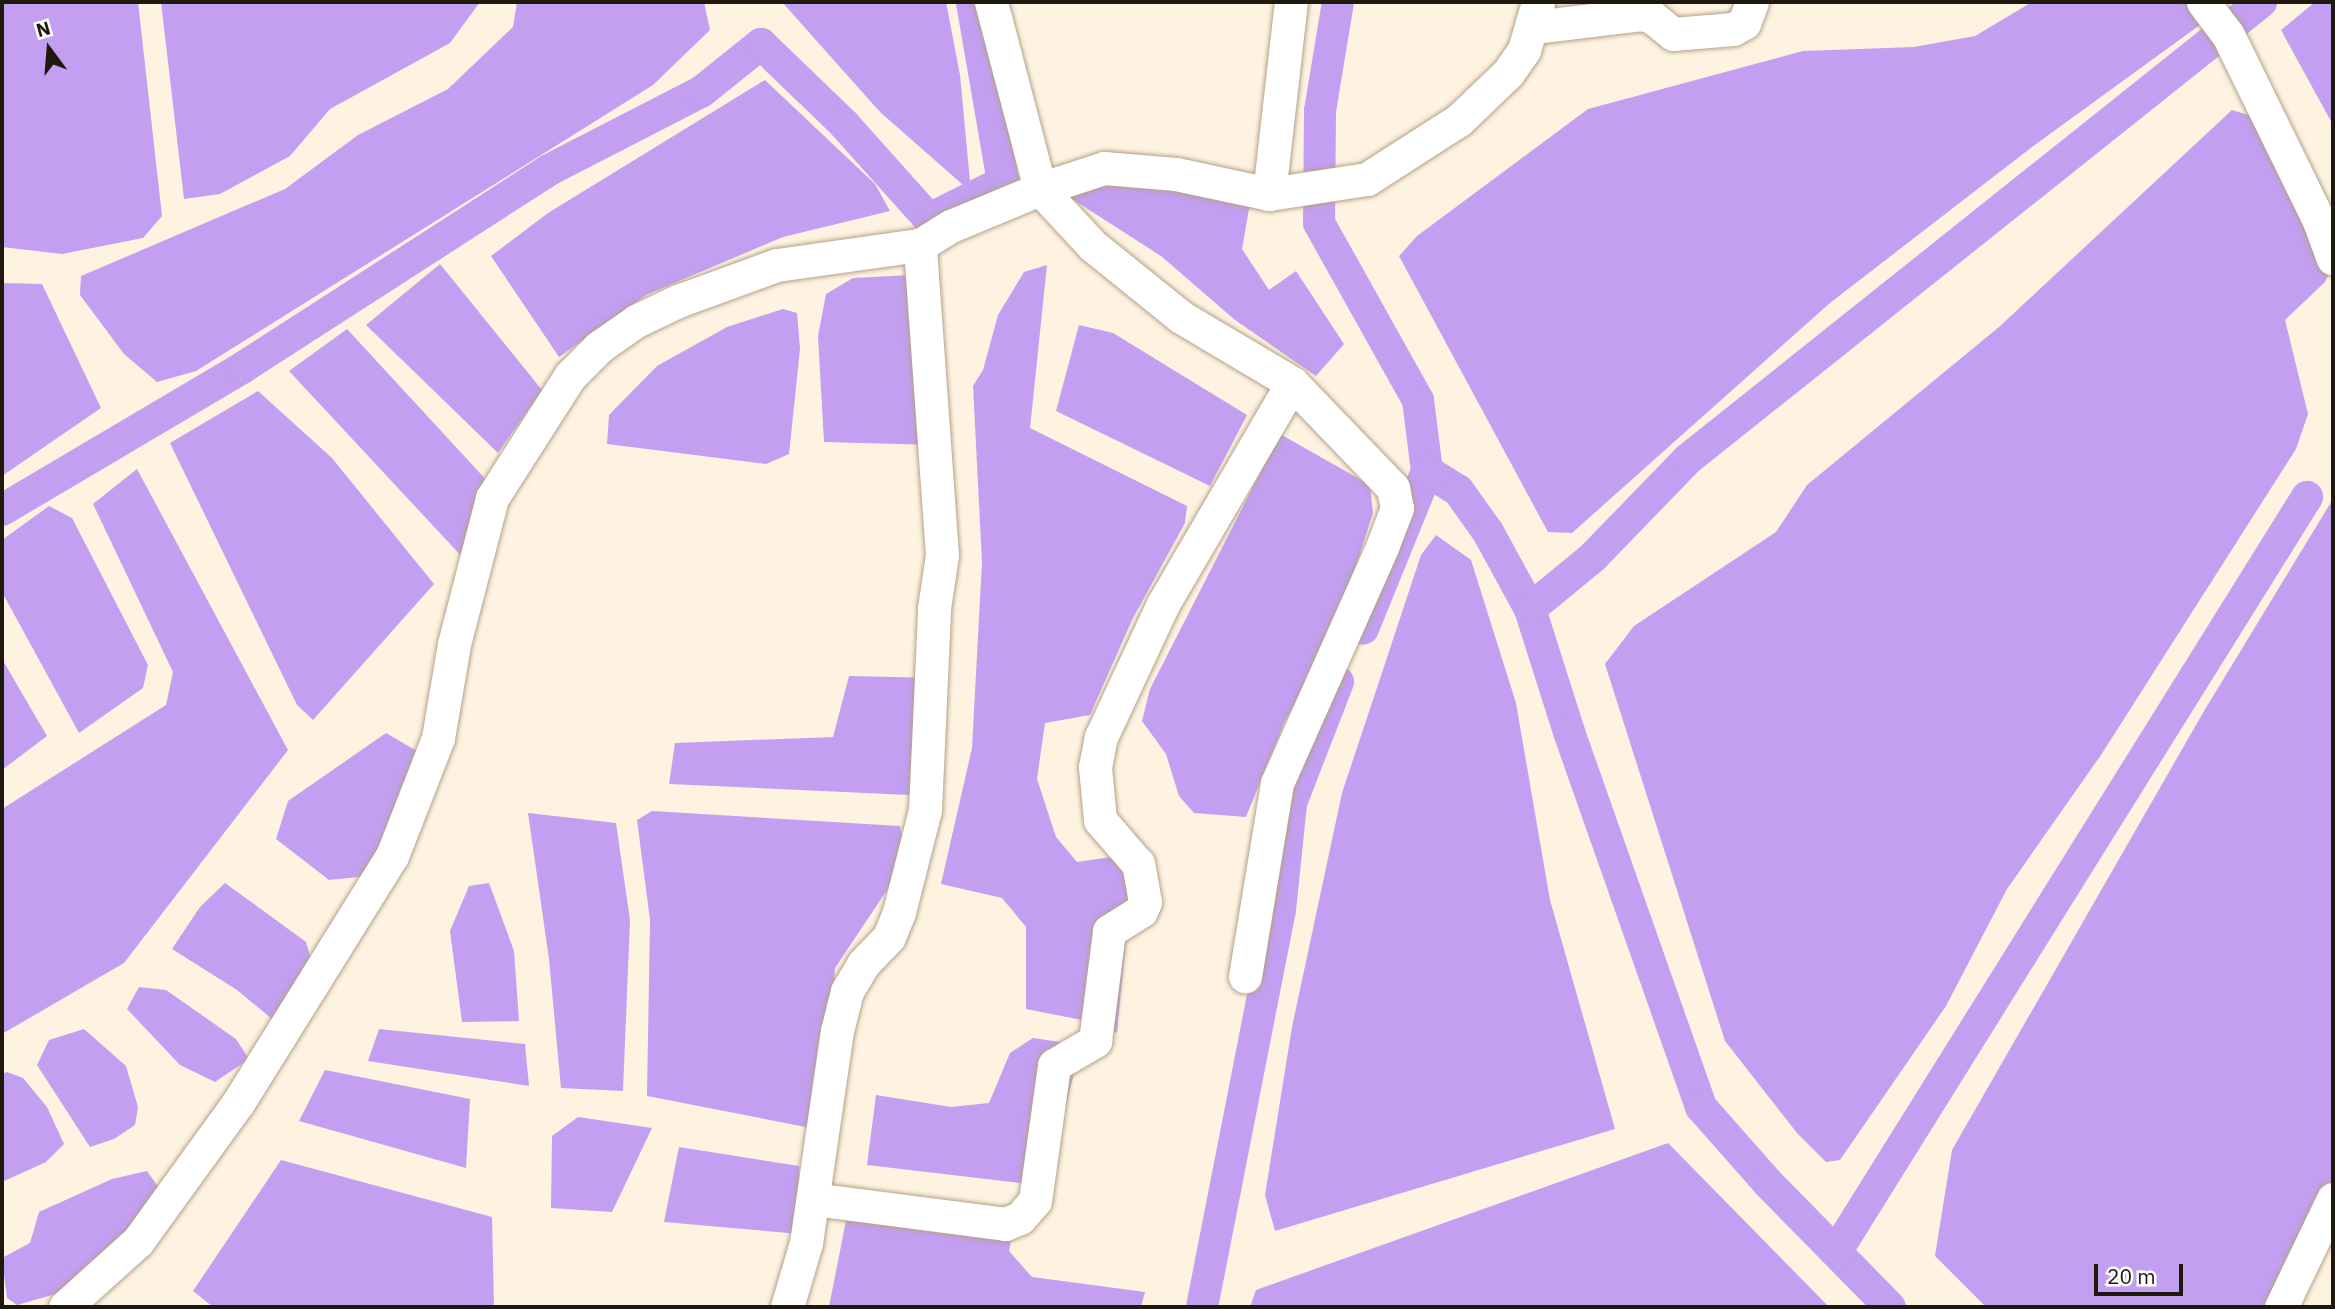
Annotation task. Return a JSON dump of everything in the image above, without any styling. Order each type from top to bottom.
[{"type":"street","points":[[991,2],[1040,189],[1094,246],[1181,317],[1292,383],[1393,488],[1397,508],[1277,783],[1245,976]]},
{"type":"street","points":[[1274,194],[1292,2]]},
{"type":"street","points":[[65,1307],[138,1241],[231,1114],[392,856],[438,738],[454,644],[492,498],[570,376],[626,327],[678,301],[777,265],[920,245],[951,226],[1083,172],[1128,167],[1274,194],[1367,179],[1459,120],[1508,74],[1536,14],[1640,14],[1652,17],[1673,34],[1733,29],[1744,23],[1752,2]]},
{"type":"street","points":[[2216,18],[2319,221],[2333,259]]},
{"type":"street","points":[[787,1307],[813,1199],[836,1031],[847,991],[863,964],[889,937],[899,912],[925,810],[934,608],[942,555],[920,245]]},
{"type":"street","points":[[813,1199],[1005,1224],[1020,1218],[1035,1201],[1054,1065],[1095,1041],[1110,931],[1141,911],[1145,901],[1138,864],[1100,820],[1095,767],[1101,737],[1163,604],[1292,383]]},
{"type":"street","points":[[2281,1307],[2333,1199]]},
{"type":"shaded area","points":[[2,2],[138,2],[162,216],[143,238],[62,254],[2,247]]},
{"type":"shaded area","points":[[161,2],[480,2],[450,43],[330,109],[290,156],[220,194],[184,199]]},
{"type":"shaded area","points":[[517,2],[704,2],[710,30],[653,85],[196,371],[157,382],[124,354],[80,295],[81,276],[285,189],[358,135],[448,89],[513,27]]},
{"type":"shaded area","points":[[782,2],[946,2],[960,75],[971,192],[880,112]]},
{"type":"shaded area","points":[[2032,2],[2200,2],[2215,14],[2032,147],[1830,303],[1572,533],[1548,532],[1399,256],[1417,236],[1588,109],[1803,51],[1914,47],[1975,36]]},
{"type":"shaded area","points":[[2315,2],[2333,2],[2333,125],[2281,30]]},
{"type":"shaded area","points":[[765,80],[875,184],[890,211],[783,237],[646,295],[559,357],[491,256],[548,213]]},
{"type":"shaded area","points":[[2232,110],[2265,120],[2333,265],[2325,282],[2285,320],[2308,414],[2296,449],[2101,755],[2007,889],[1946,1006],[1840,1160],[1826,1162],[1797,1133],[1725,1041],[1605,664],[1634,626],[1776,532],[1807,485],[1999,327]]},
{"type":"shaded area","points":[[1095,174],[1267,199],[1249,209],[1242,249],[1269,290],[1296,271],[1344,344],[1316,376],[1235,320],[1161,256],[1069,197]]},
{"type":"shaded area","points":[[440,264],[542,390],[498,453],[366,325]]},
{"type":"shaded area","points":[[1047,265],[1030,428],[1187,506],[1185,523],[1132,620],[1090,715],[1045,723],[1037,779],[1056,837],[1077,862],[1111,857],[1133,867],[1117,1033],[1092,1022],[1026,1009],[1026,927],[1002,898],[941,884],[972,748],[982,562],[973,386],[983,370],[998,315],[1024,272]]},
{"type":"shaded area","points":[[932,274],[935,445],[824,442],[818,336],[826,294],[853,278]]},
{"type":"shaded area","points":[[2,283],[42,284],[101,408],[2,476]]},
{"type":"shaded area","points":[[783,309],[797,313],[800,349],[789,454],[766,464],[607,444],[609,415],[657,366],[727,327]]},
{"type":"shaded area","points":[[1079,325],[1113,333],[1247,415],[1210,486],[1056,411]]},
{"type":"shaded area","points":[[347,329],[490,484],[465,560],[289,371]]},
{"type":"shaded area","points":[[258,391],[332,458],[434,584],[313,720],[297,705],[170,443]]},
{"type":"shaded area","points":[[1280,434],[1370,485],[1373,513],[1335,632],[1285,721],[1246,817],[1194,813],[1179,796],[1166,754],[1142,721],[1150,689]]},
{"type":"shaded area","points":[[137,469],[288,750],[124,963],[2,1034],[2,809],[166,705],[173,672],[93,504]]},
{"type":"shaded area","points":[[2333,499],[2333,1179],[2274,1307],[1986,1307],[1935,1256],[1952,1150],[2204,711]]},
{"type":"shaded area","points":[[49,506],[72,518],[148,665],[143,688],[79,733],[2,592],[2,540]]},
{"type":"shaded area","points":[[1436,535],[1471,560],[1516,703],[1550,900],[1615,1129],[1275,1231],[1265,1195],[1292,1027],[1342,793],[1421,555]]},
{"type":"shaded area","points":[[2,659],[47,736],[2,770]]},
{"type":"shaded area","points":[[849,676],[940,678],[931,796],[669,784],[675,743],[833,737]]},
{"type":"shaded area","points":[[386,733],[427,757],[369,876],[329,880],[276,839],[288,801]]},
{"type":"shaded area","points":[[652,811],[900,826],[907,860],[835,968],[825,1105],[816,1129],[647,1096],[650,920],[637,820]]},
{"type":"shaded area","points":[[528,813],[616,823],[630,920],[623,1091],[561,1088],[549,959]]},
{"type":"shaded area","points":[[225,883],[306,942],[313,966],[272,1019],[237,990],[172,949],[200,907]]},
{"type":"shaded area","points":[[489,883],[514,951],[519,1021],[462,1022],[450,931],[469,886]]},
{"type":"shaded area","points":[[139,987],[166,990],[236,1039],[249,1059],[215,1082],[180,1065],[127,1009]]},
{"type":"shaded area","points":[[84,1029],[126,1066],[138,1107],[135,1125],[114,1139],[90,1147],[37,1065],[49,1040]]},
{"type":"shaded area","points":[[379,1029],[525,1044],[529,1086],[368,1061]]},
{"type":"shaded area","points":[[1033,1038],[1074,1044],[1074,1073],[1046,1186],[867,1165],[876,1095],[951,1107],[989,1103],[1010,1053]]},
{"type":"shaded area","points":[[325,1070],[470,1099],[466,1168],[299,1121]]},
{"type":"shaded area","points":[[7,1072],[23,1078],[47,1107],[64,1144],[46,1162],[2,1182],[2,1074]]},
{"type":"shaded area","points":[[578,1117],[652,1128],[612,1212],[551,1208],[552,1136]]},
{"type":"shaded area","points":[[1668,1143],[1829,1307],[1250,1307],[1256,1290]]},
{"type":"shaded area","points":[[679,1147],[799,1166],[800,1234],[664,1222]]},
{"type":"shaded area","points":[[281,1160],[492,1217],[494,1307],[213,1307],[193,1291]]},
{"type":"shaded area","points":[[147,1171],[159,1188],[141,1222],[59,1293],[17,1305],[7,1298],[2,1258],[30,1243],[39,1212],[112,1179]]},
{"type":"shaded area","points":[[850,1200],[1017,1209],[1009,1251],[1032,1277],[1145,1292],[1141,1307],[829,1307]]},
{"type":"waterway","points":[[2,510],[242,368],[549,170],[701,92],[761,44],[844,124],[929,219],[1003,182],[972,2]]},
{"type":"waterway","points":[[1338,2],[1320,111],[1319,223],[1418,400],[1427,471],[1363,629]]},
{"type":"waterway","points":[[1530,609],[1593,557],[1688,459],[2261,2]]},
{"type":"waterway","points":[[1427,471],[1458,490],[1488,532],[1530,609],[1569,732],[1701,1107],[1768,1183],[1890,1307]]},
{"type":"waterway","points":[[1836,1252],[2307,497]]},
{"type":"waterway","points":[[1202,1307],[1280,910],[1291,803],[1338,682]]}]
